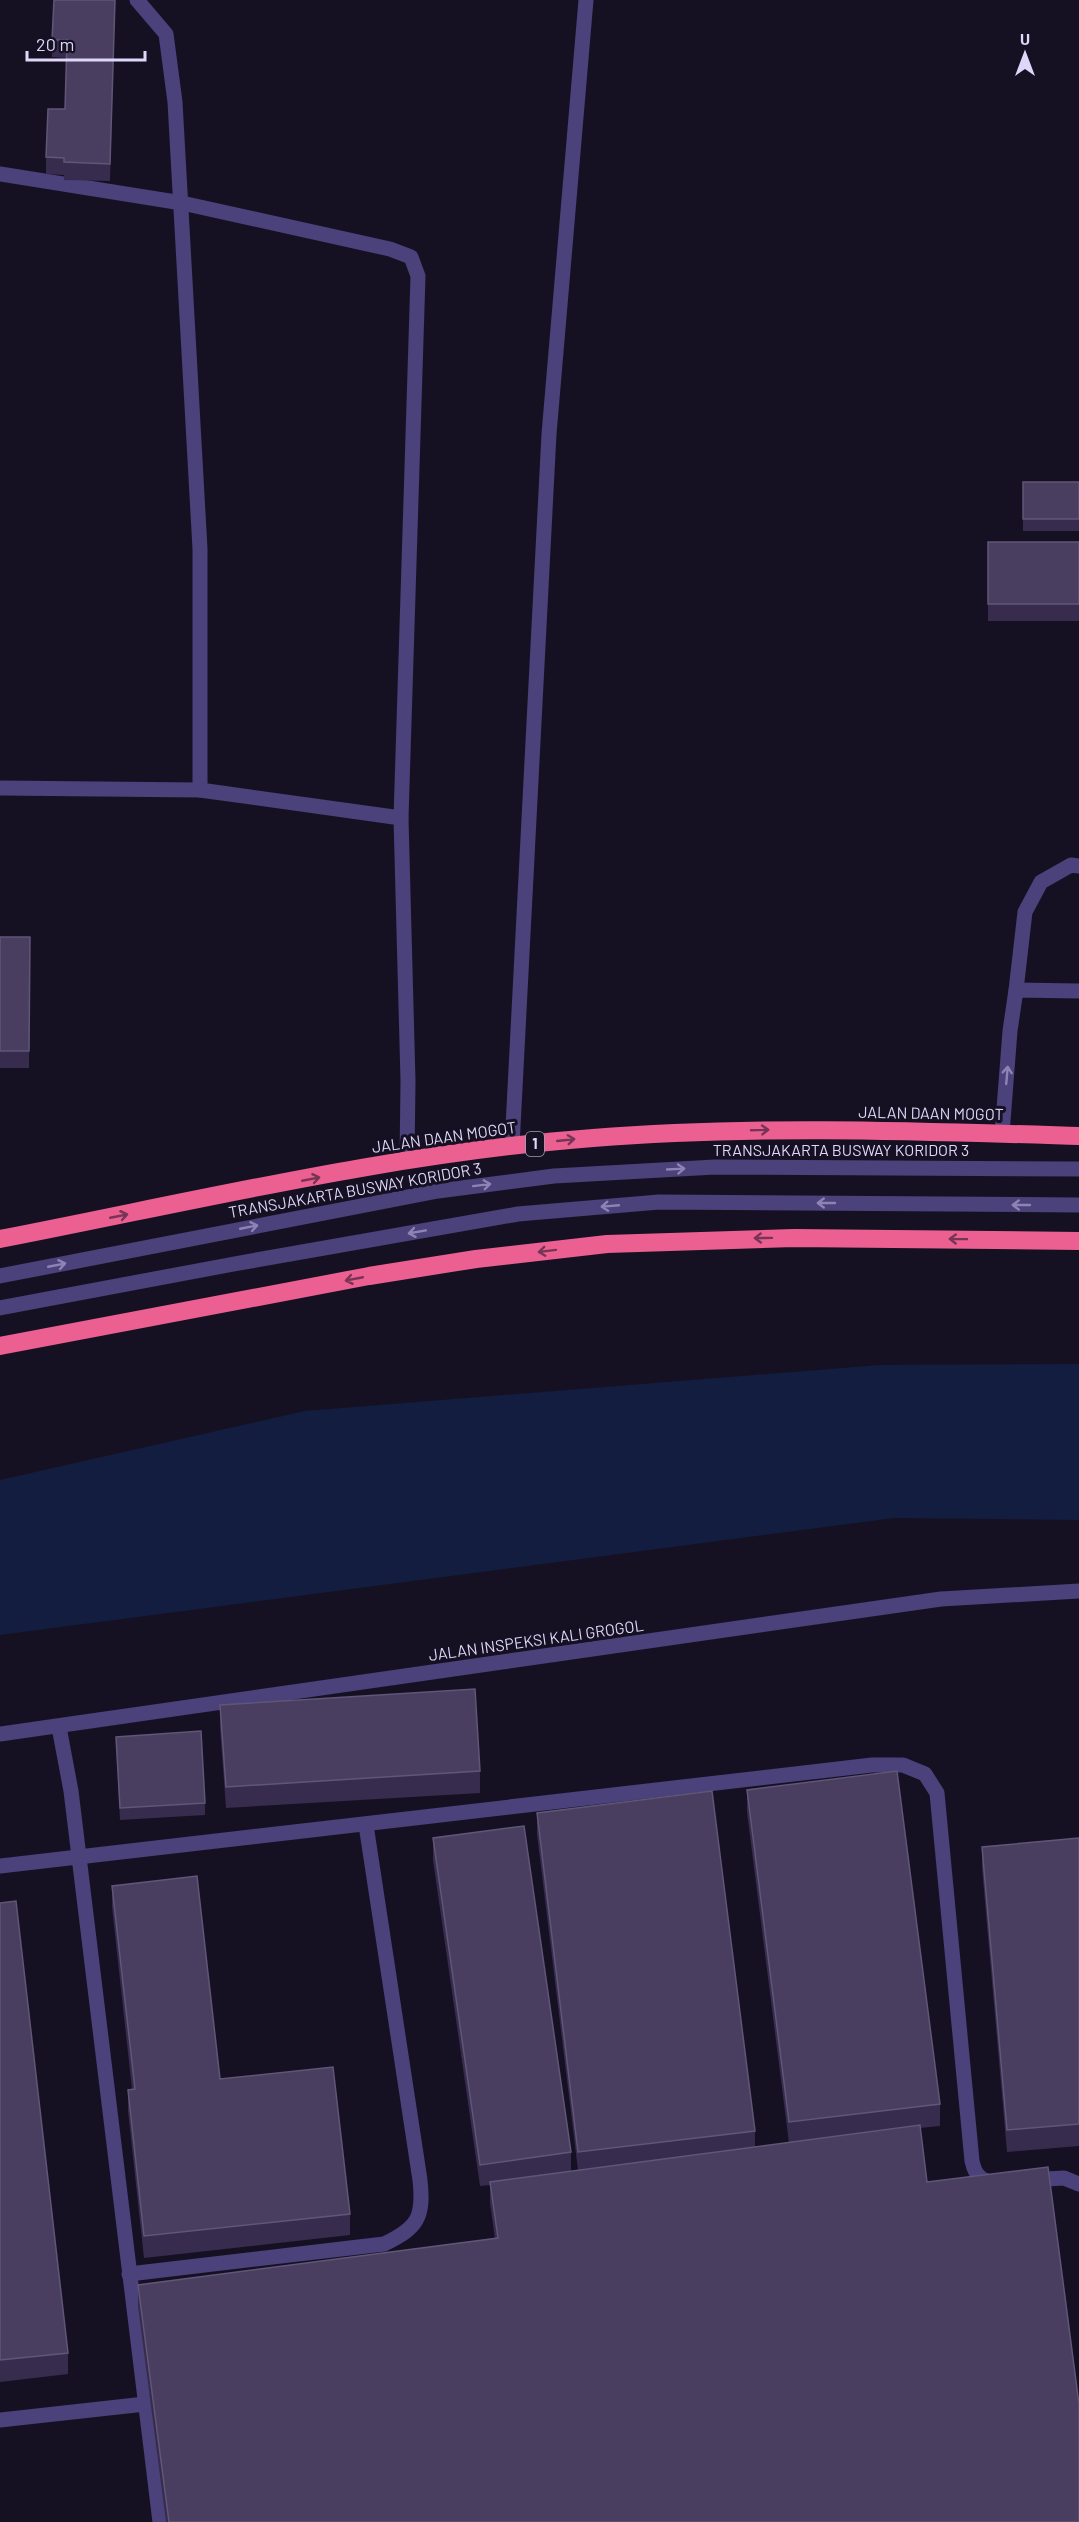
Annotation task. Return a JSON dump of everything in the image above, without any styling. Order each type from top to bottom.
[{"type":"highway","name":"JALAN DAAN MOGOT","points":[[0,1239],[406,1160],[592,1138],[771,1129],[1079,1136]]},
{"type":"highway","points":[[0,1346],[369,1276],[476,1259],[607,1244],[794,1238],[1079,1241]]},
{"type":"street","points":[[137,0],[166,34],[175,102],[200,549],[200,790]]},
{"type":"street","points":[[512,1146],[549,434],[586,0]]},
{"type":"street","points":[[0,174],[182,202],[403,252],[411,257],[416,266],[417,300],[401,818],[408,1082],[406,1160]]},
{"type":"street","points":[[0,788],[200,790],[401,818]]},
{"type":"street","points":[[1002,1134],[1010,1030],[1025,912],[1041,882],[1071,865],[1079,866]]},
{"type":"street","points":[[1016,990],[1079,991]]},
{"type":"street","name":"TRANSJAKARTA BUSWAY KORIDOR 3","points":[[0,1276],[438,1191],[554,1176],[715,1167],[1079,1169]]},
{"type":"street","points":[[0,1308],[518,1214],[660,1202],[1079,1205]]},
{"type":"street","name":"JALAN INSPEKSI KALI GROGOL","points":[[0,1734],[941,1599],[1079,1591]]},
{"type":"street","points":[[59,1727],[71,1791],[160,2522]]},
{"type":"street","points":[[0,1866],[872,1765],[903,1765],[926,1774],[937,1793],[974,2170],[978,2176],[992,2182],[1064,2178],[1079,2184]]},
{"type":"street","points":[[129,2274],[384,2244],[405,2234],[417,2220],[422,2202],[420,2180],[366,1825]]},
{"type":"street","points":[[0,2420],[145,2404]]},
{"type":"water","points":[[1079,1364],[1079,1520],[894,1518],[0,1635],[0,1480],[305,1411],[880,1365]]},
{"type":"building","points":[[54,0],[115,0],[110,164],[64,162],[64,158],[46,157],[48,109],[65,109],[67,40],[52,40]]},
{"type":"building","points":[[1023,482],[1079,482],[1079,519],[1023,519]]},
{"type":"building","points":[[988,542],[1079,542],[1079,604],[988,604]]},
{"type":"building","points":[[0,937],[30,937],[29,1051],[0,1051]]},
{"type":"building","points":[[475,1689],[480,1771],[226,1787],[220,1705]]},
{"type":"building","points":[[201,1731],[205,1803],[120,1808],[116,1737]]},
{"type":"building","points":[[897,1771],[940,2104],[789,2122],[747,1790]]},
{"type":"building","points":[[712,1791],[755,2131],[578,2152],[537,1813]]},
{"type":"building","points":[[524,1826],[571,2152],[480,2165],[433,1838]]},
{"type":"building","points":[[1079,1838],[1079,2124],[1007,2130],[982,1847]]},
{"type":"building","points":[[197,1876],[220,2079],[333,2067],[350,2214],[144,2236],[128,2090],[135,2089],[112,1886]]},
{"type":"building","points":[[16,1901],[68,2353],[0,2360],[0,1903]]},
{"type":"building","points":[[920,2125],[927,2182],[1048,2167],[1079,2404],[1079,2522],[169,2522],[138,2285],[498,2238],[490,2182]]}]
